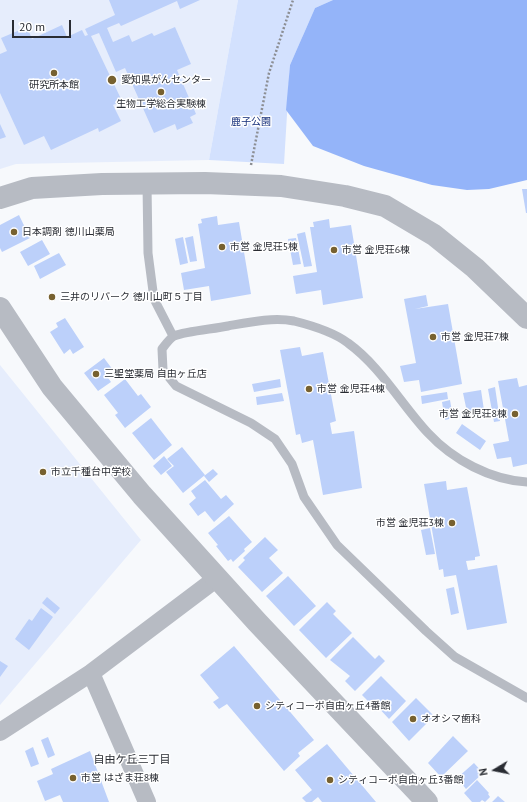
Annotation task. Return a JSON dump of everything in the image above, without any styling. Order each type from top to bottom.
[{"type":"street","points":[[0,198],[32,188],[205,183],[281,186],[324,193],[385,206],[434,235],[475,268],[527,318]]},
{"type":"street","points":[[0,308],[52,387],[142,495],[217,578],[427,802]]},
{"type":"street","points":[[0,732],[91,673],[217,578]]},
{"type":"street","points":[[91,673],[147,802]]},
{"type":"lane","points":[[147,184],[148,253],[154,299],[173,336]]},
{"type":"lane","points":[[527,482],[515,482],[478,470],[452,453],[429,434],[379,372],[348,342],[317,328],[294,321],[276,320],[254,322],[173,336],[162,349],[163,370],[176,386],[250,423],[275,439],[292,464],[304,497],[337,545],[455,657],[527,698]]},
{"type":"path","points":[[248,185],[269,73],[293,0]]},
{"type":"shaded area","name":"愛知県がんセンター","points":[[0,0],[238,0],[209,160],[16,164],[0,169]]},
{"type":"shaded area","points":[[333,0],[527,0],[527,180],[489,189],[467,190],[432,185],[364,166],[313,146],[286,110],[290,65],[315,8]]},
{"type":"shaded area","name":"市立千種台中学校","points":[[0,365],[141,540],[0,705]]},
{"type":"green space","name":"鹿子公園","points":[[238,0],[333,0],[315,8],[290,65],[284,164],[209,160]]},
{"type":"building","points":[[109,0],[200,0],[180,9],[177,1],[121,26],[119,23],[107,28],[113,42],[129,35],[132,42],[152,33],[154,36],[175,27],[191,64],[177,70],[196,114],[190,117],[193,123],[177,130],[175,124],[154,133],[125,68],[116,72],[99,33],[91,36],[122,101],[113,105],[121,121],[99,132],[98,128],[51,150],[44,136],[24,145],[0,93],[0,54],[7,51],[1,38],[27,27],[32,39],[62,25],[67,37],[82,30],[85,36],[88,35],[85,29],[115,15]]},
{"type":"building","points":[[0,124],[6,137],[0,139]]},
{"type":"building","points":[[522,189],[527,189],[527,213],[526,213]]},
{"type":"building","name":"日本調剤 徳川山薬局","points":[[19,215],[30,238],[2,252],[0,248],[0,225]]},
{"type":"building","name":"市営 金児荘5棟","points":[[217,216],[218,225],[239,222],[251,294],[211,301],[209,286],[184,290],[181,273],[205,268],[198,224],[202,223],[201,219]]},
{"type":"building","name":"市営 金児荘6棟","points":[[329,219],[330,228],[351,225],[363,298],[323,305],[321,290],[296,294],[293,276],[317,272],[310,227],[314,227],[313,222]]},
{"type":"building","points":[[305,232],[312,266],[304,267],[297,234]]},
{"type":"building","points":[[193,236],[197,261],[190,262],[185,238]]},
{"type":"building","points":[[183,237],[188,263],[180,265],[175,239]]},
{"type":"building","points":[[296,238],[301,264],[293,265],[288,239]]},
{"type":"building","points":[[42,240],[50,254],[28,266],[20,252]]},
{"type":"building","points":[[59,253],[66,265],[40,279],[34,266]]},
{"type":"building","name":"市営 金児荘7棟","points":[[426,295],[428,306],[415,309],[448,304],[462,384],[421,392],[419,380],[404,382],[400,366],[416,363],[404,299]]},
{"type":"building","points":[[65,318],[84,347],[73,354],[70,349],[64,354],[50,332],[58,327],[56,323]]},
{"type":"building","name":"市営 金児荘4棟","points":[[300,347],[302,356],[323,352],[336,421],[330,423],[332,434],[354,431],[362,488],[323,495],[313,440],[302,443],[300,434],[296,435],[280,350]]},
{"type":"building","name":"三聖堂薬局 自由ヶ丘店","points":[[104,358],[113,370],[106,375],[111,382],[98,391],[84,373]]},
{"type":"building","name":"市営 金児荘8棟","points":[[517,378],[519,387],[527,385],[527,464],[513,467],[511,457],[497,459],[493,444],[509,441],[498,381]]},
{"type":"building","points":[[125,379],[138,396],[141,394],[151,407],[125,428],[115,415],[118,413],[104,395]]},
{"type":"building","points":[[280,379],[281,387],[254,392],[252,384]]},
{"type":"building","points":[[495,387],[500,421],[494,422],[488,389]]},
{"type":"building","points":[[481,390],[485,417],[476,419],[475,411],[467,412],[463,393]]},
{"type":"building","points":[[447,392],[448,399],[422,404],[421,396]]},
{"type":"building","points":[[282,393],[284,401],[257,405],[256,397]]},
{"type":"building","points":[[450,400],[453,418],[445,420],[442,402]]},
{"type":"building","points":[[151,418],[172,445],[154,460],[132,433]]},
{"type":"building","points":[[462,424],[486,441],[480,450],[456,433]]},
{"type":"building","points":[[182,447],[205,475],[183,493],[166,472],[174,466],[167,459]]},
{"type":"building","points":[[164,456],[172,466],[161,475],[153,466]]},
{"type":"building","points":[[213,469],[218,474],[209,482],[204,476]]},
{"type":"building","points":[[205,480],[221,499],[226,495],[234,504],[214,522],[205,511],[198,516],[189,504],[196,498],[191,491]]},
{"type":"building","name":"市営 金児荘3棟","points":[[446,481],[447,490],[467,487],[480,556],[475,557],[475,560],[466,561],[468,570],[497,565],[507,623],[467,630],[456,575],[444,577],[443,569],[439,570],[424,484]]},
{"type":"building","points":[[229,516],[252,542],[233,562],[231,559],[228,561],[208,533]]},
{"type":"building","points":[[430,528],[435,554],[426,555],[421,530]]},
{"type":"building","points":[[265,537],[278,550],[269,558],[283,573],[262,592],[238,567],[245,560],[243,558]]},
{"type":"building","points":[[288,576],[316,606],[294,626],[266,596]]},
{"type":"building","points":[[454,587],[459,613],[451,615],[446,589]]},
{"type":"building","points":[[47,597],[60,608],[55,614],[42,603]]},
{"type":"building","points":[[327,602],[336,611],[333,614],[352,633],[326,658],[299,630]]},
{"type":"building","points":[[41,608],[53,617],[29,650],[15,639],[29,619],[32,621]]},
{"type":"building","points":[[353,637],[375,659],[379,655],[385,661],[355,691],[345,681],[350,676],[330,660]]},
{"type":"building","name":"シティコーポ自由ヶ丘4番館","points":[[234,646],[314,740],[298,753],[300,756],[284,771],[227,704],[219,709],[213,702],[219,698],[200,675]]},
{"type":"building","points":[[0,661],[8,666],[0,677]]},
{"type":"building","points":[[381,676],[406,701],[389,719],[376,705],[374,707],[362,695]]},
{"type":"building","name":"オオシマ歯科","points":[[416,698],[434,716],[409,741],[392,722]]},
{"type":"building","points":[[453,736],[468,751],[441,777],[428,763]]},
{"type":"building","points":[[48,737],[55,755],[48,758],[41,740]]},
{"type":"building","name":"シティコーポ自由ヶ丘3番館","points":[[327,744],[376,802],[322,802],[318,797],[312,802],[306,802],[302,798],[312,790],[295,770]]},
{"type":"building","points":[[33,747],[39,764],[31,767],[25,751]]},
{"type":"building","name":"市営 はざま荘8棟","points":[[90,751],[109,802],[63,802],[60,795],[45,801],[37,781],[53,774],[51,769]]},
{"type":"building","points":[[474,763],[483,773],[466,789],[457,778]]},
{"type":"building","points":[[477,780],[489,793],[488,794],[490,797],[485,802],[482,800],[480,802],[472,802],[464,793]]},
{"type":"building","points":[[498,796],[505,802],[492,802]]},
{"type":"place","name":"研究所本館","points":[[54,73]]},
{"type":"place","name":"愛知県がんセンター","points":[[112,80]]},
{"type":"place","name":"生物工学総合実験棟","points":[[161,92]]},
{"type":"place","name":"日本調剤 徳川山薬局","points":[[14,232]]},
{"type":"place","name":"市営 金児荘5棟","points":[[222,247]]},
{"type":"place","name":"市営 金児荘6棟","points":[[334,250]]},
{"type":"place","name":"三井のリパーク 徳川山町５丁目","points":[[52,297]]},
{"type":"place","name":"市営 金児荘7棟","points":[[433,337]]},
{"type":"place","name":"三聖堂薬局 自由ヶ丘店","points":[[96,374]]},
{"type":"place","name":"市営 金児荘4棟","points":[[309,389]]},
{"type":"place","name":"市営 金児荘8棟","points":[[515,414]]},
{"type":"place","name":"市立千種台中学校","points":[[43,472]]},
{"type":"place","name":"市営 金児荘3棟","points":[[452,523]]},
{"type":"place","name":"シティコーポ自由ヶ丘4番館","points":[[257,706]]},
{"type":"place","name":"オオシマ歯科","points":[[413,719]]},
{"type":"place","name":"市営 はざま荘8棟","points":[[73,778]]},
{"type":"place","name":"シティコーポ自由ヶ丘3番館","points":[[330,780]]},
{"type":"district","name":"自由ケ丘三丁目","points":[[132,760]]}]
